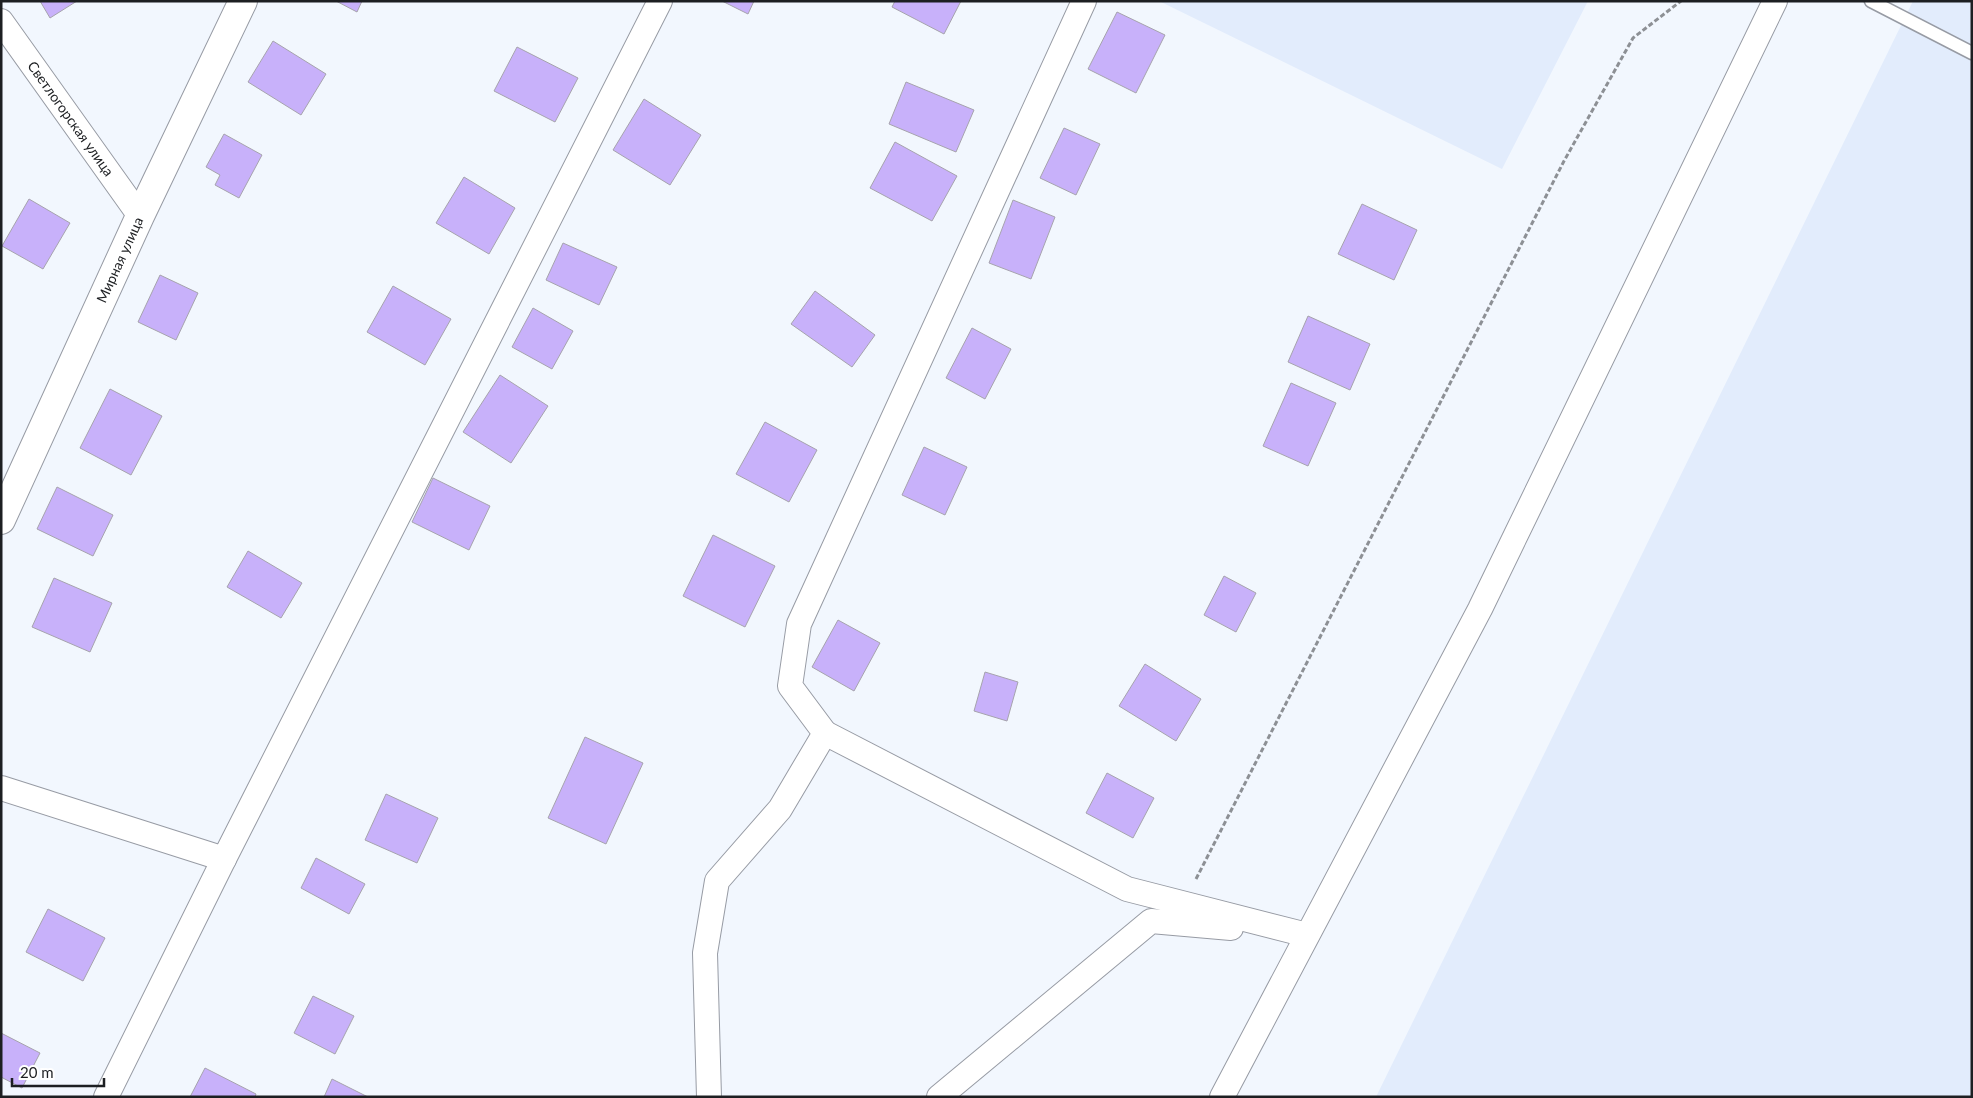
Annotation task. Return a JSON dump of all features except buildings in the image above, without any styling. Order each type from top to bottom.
[{"type":"main road","name":"Мирная улица","points":[[1,520],[140,216],[243,1]]},
{"type":"street","points":[[106,1097],[224,859],[660,1]]},
{"type":"street","points":[[1084,1],[800,624],[790,686],[825,733],[1127,889],[1307,935]]},
{"type":"street","points":[[1222,1097],[1480,609],[1775,1]]},
{"type":"street","name":"Светлогорская улица","points":[[1,21],[140,216]]},
{"type":"street","points":[[709,1097],[704,953],[717,880],[780,809],[825,733]]},
{"type":"street","points":[[1,788],[224,859]]},
{"type":"street","points":[[940,1097],[1151,920],[1307,935]]},
{"type":"lane","points":[[1872,1],[1972,53]]},
{"type":"path","points":[[1183,904],[1564,161],[1633,38],[1681,1]]},
{"type":"shaded area","points":[[1159,1],[1588,1],[1502,169]]},
{"type":"shaded area","points":[[1913,1],[1972,1],[1972,1097],[1376,1097]]}]
